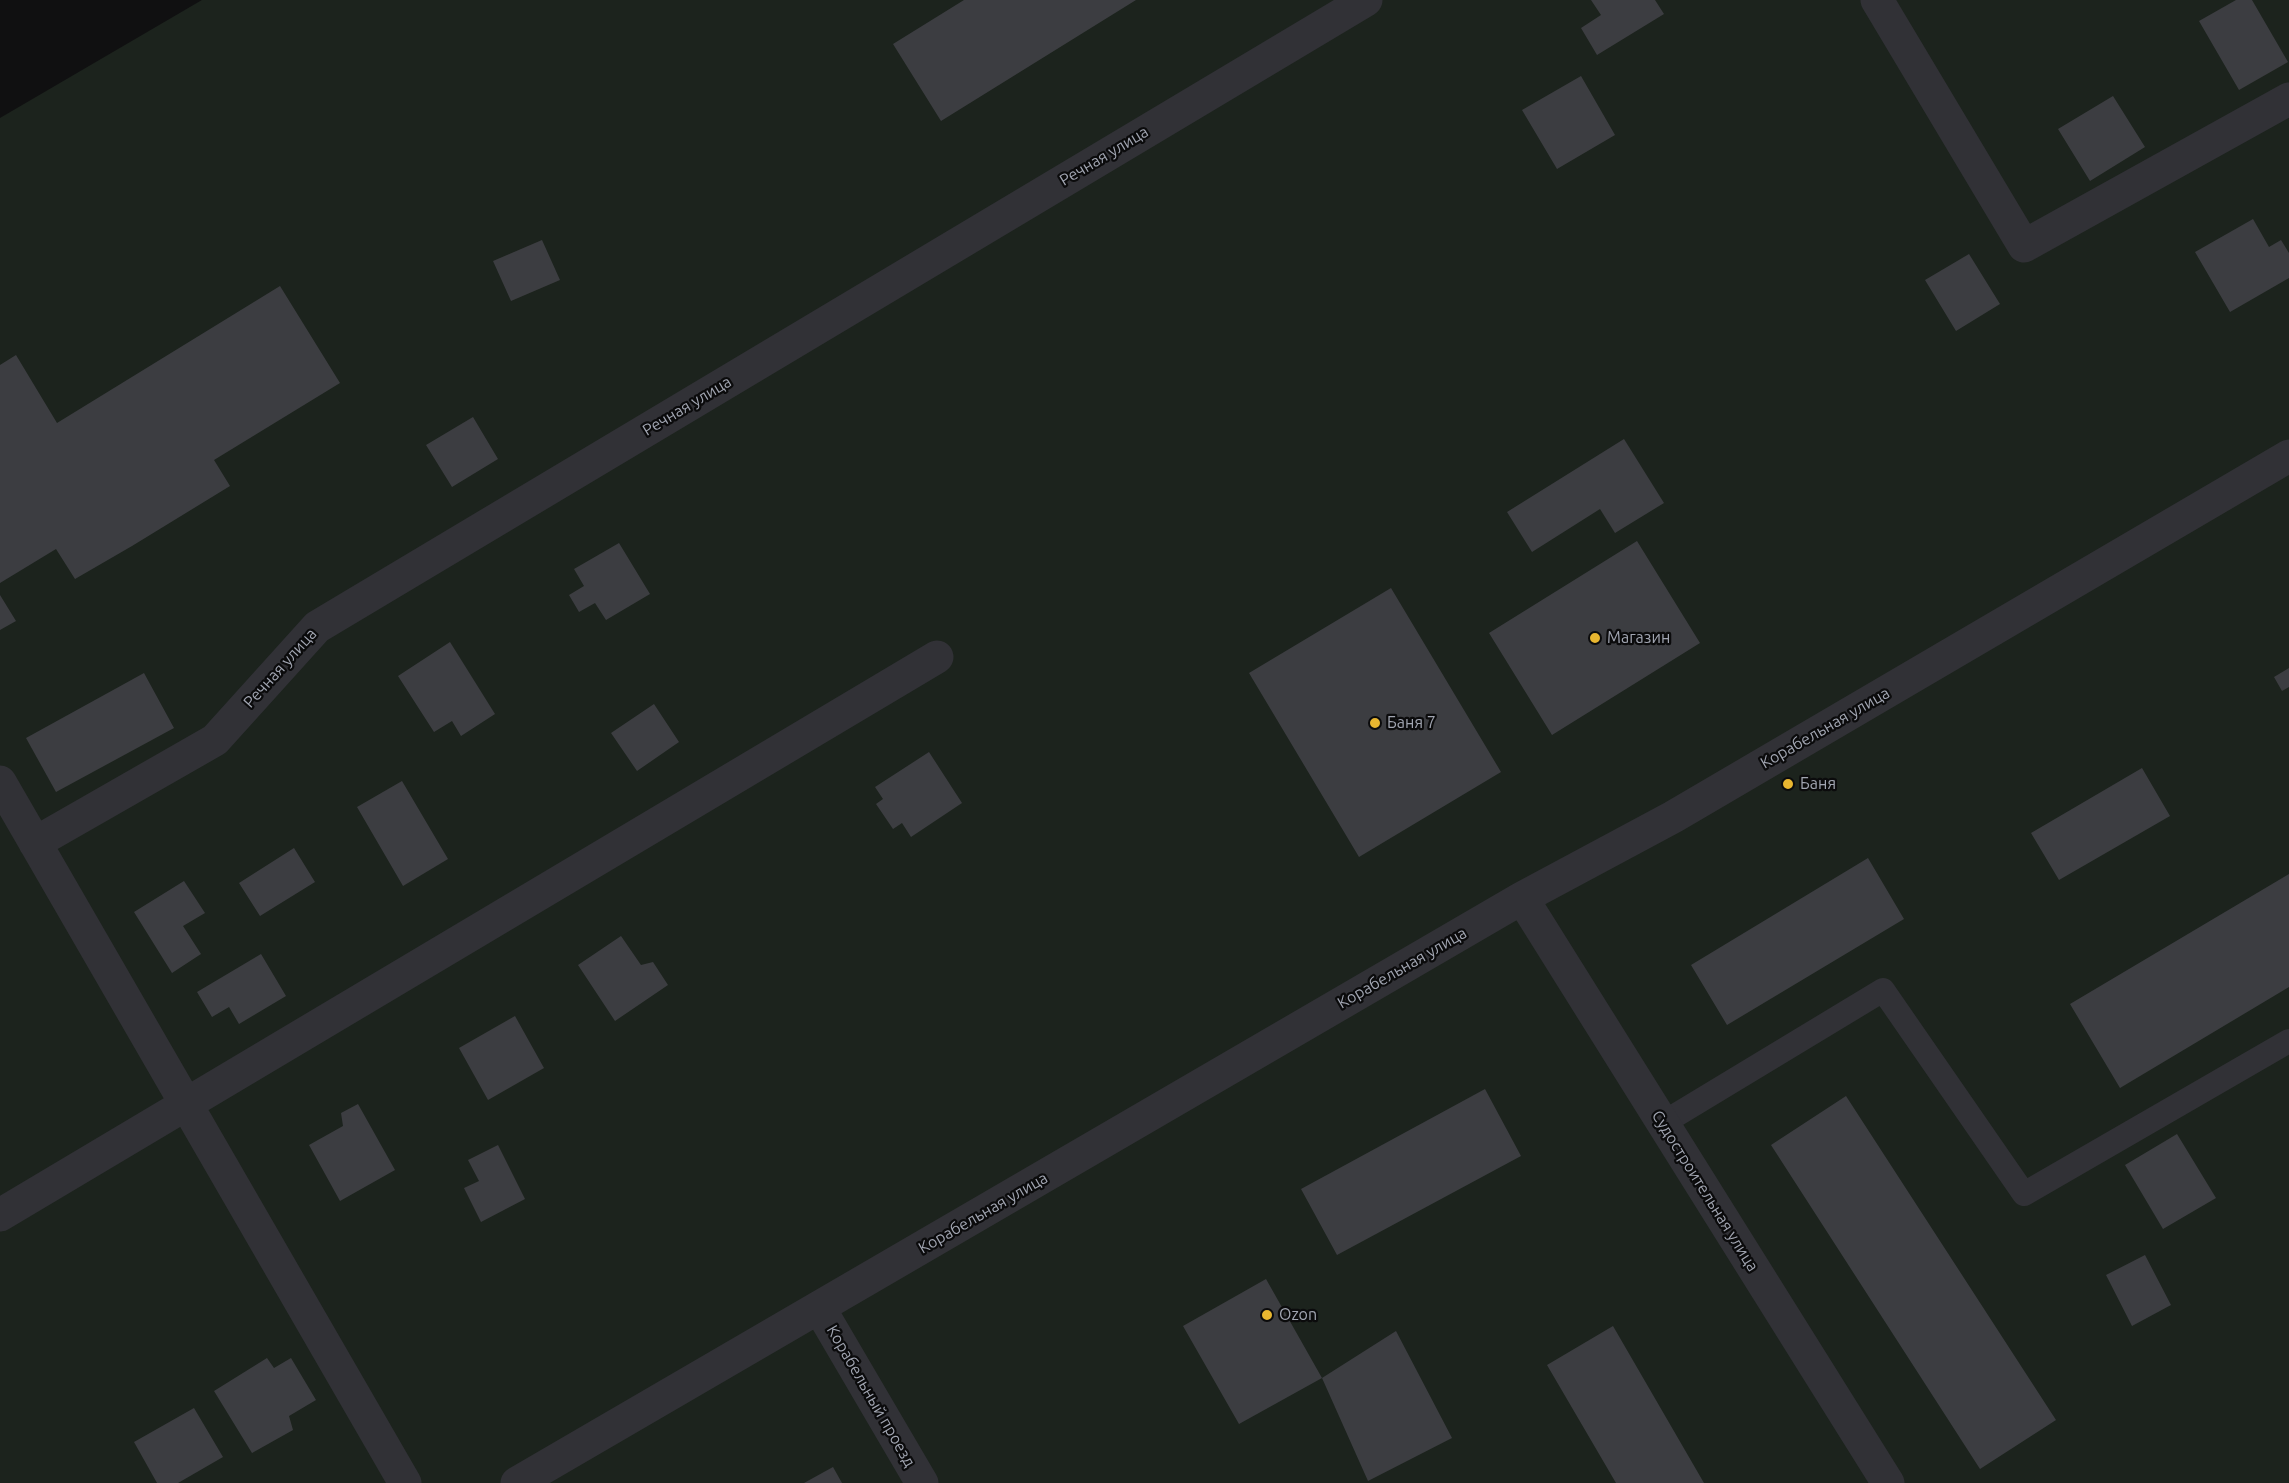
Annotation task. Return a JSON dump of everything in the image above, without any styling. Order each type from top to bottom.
[{"type":"street","name":"Речная улица","points":[[35,843],[215,740],[317,627],[1366,0]]},
{"type":"street","points":[[1877,0],[2024,246],[2289,99]]},
{"type":"street","name":"Корабельная улица","points":[[517,1483],[820,1309],[1522,898],[1672,817],[2289,456]]},
{"type":"street","points":[[0,1215],[937,657]]},
{"type":"street","points":[[0,782],[405,1483]]},
{"type":"street","name":"Судостроительная улица","points":[[1522,898],[1888,1483]]},
{"type":"street","name":"Корабельный проезд","points":[[820,1309],[921,1483]]},
{"type":"lane","points":[[1662,1123],[1883,990],[2024,1194],[2289,1041]]},
{"type":"shaded area","points":[[202,0],[2289,0],[2289,1483],[0,1483],[0,118]]},
{"type":"building","points":[[964,0],[1136,0],[941,121],[893,44]]},
{"type":"building","points":[[1591,0],[1655,0],[1664,14],[1597,55],[1581,28],[1601,15]]},
{"type":"building","points":[[2236,0],[2252,0],[2288,62],[2239,90],[2199,21]]},
{"type":"building","points":[[1581,76],[1615,135],[1557,169],[1522,110]]},
{"type":"building","points":[[2113,96],[2145,147],[2090,181],[2058,129]]},
{"type":"building","points":[[2253,219],[2269,247],[2281,240],[2289,253],[2289,278],[2230,312],[2195,252]]},
{"type":"building","points":[[542,240],[560,280],[511,301],[493,261]]},
{"type":"building","points":[[1969,254],[2000,304],[1956,331],[1925,280]]},
{"type":"building","points":[[280,286],[340,383],[214,460],[230,486],[132,546],[75,579],[56,549],[0,583],[0,365],[16,355],[57,423]]},
{"type":"building","points":[[473,417],[498,459],[452,487],[426,445]]},
{"type":"building","points":[[1624,439],[1664,503],[1615,533],[1600,509],[1532,552],[1507,512]]},
{"type":"building","name":"Магазин","points":[[1637,541],[1700,643],[1552,735],[1489,633]]},
{"type":"building","points":[[619,543],[650,594],[606,620],[595,603],[579,612],[569,595],[584,586],[574,569]]},
{"type":"building","name":"Баня 7","points":[[1391,588],[1501,772],[1359,857],[1249,673]]},
{"type":"building","points":[[0,595],[16,621],[0,630]]},
{"type":"building","points":[[450,642],[495,714],[461,736],[452,721],[434,732],[398,676]]},
{"type":"building","points":[[2289,668],[2289,687],[2282,691],[2274,677]]},
{"type":"building","points":[[144,673],[174,728],[56,792],[26,738]]},
{"type":"building","points":[[654,704],[679,742],[637,771],[611,733]]},
{"type":"building","points":[[929,752],[962,803],[911,837],[902,823],[893,829],[876,804],[883,799],[875,787]]},
{"type":"building","points":[[2142,768],[2170,816],[2059,880],[2031,833]]},
{"type":"building","points":[[402,781],[448,859],[403,886],[357,807]]},
{"type":"building","points":[[294,848],[315,882],[260,916],[239,883]]},
{"type":"building","points":[[1868,858],[1904,919],[1727,1025],[1691,965]]},
{"type":"building","points":[[2289,874],[2289,987],[2120,1088],[2070,1004]]},
{"type":"building","points":[[184,881],[205,913],[183,926],[201,954],[172,973],[134,912]]},
{"type":"building","points":[[621,936],[641,965],[653,962],[668,985],[615,1021],[578,965]]},
{"type":"building","points":[[261,954],[286,996],[239,1024],[229,1007],[212,1017],[197,992]]},
{"type":"building","points":[[515,1016],[544,1068],[488,1100],[459,1048]]},
{"type":"building","points":[[1485,1089],[1521,1156],[1337,1255],[1301,1189]]},
{"type":"building","points":[[1846,1096],[2056,1420],[1980,1469],[1771,1145]]},
{"type":"building","points":[[358,1104],[395,1170],[340,1201],[309,1145],[343,1126],[341,1113]]},
{"type":"building","points":[[2177,1134],[2216,1198],[2163,1229],[2125,1165]]},
{"type":"building","points":[[498,1145],[525,1199],[481,1222],[464,1188],[479,1181],[468,1160]]},
{"type":"building","points":[[2145,1255],[2171,1305],[2132,1326],[2106,1275]]},
{"type":"building","points":[[1266,1279],[1322,1378],[1239,1424],[1183,1326]]},
{"type":"building","points":[[1613,1326],[1704,1483],[1616,1483],[1547,1365]]},
{"type":"building","points":[[1396,1331],[1452,1438],[1368,1481],[1322,1378]]},
{"type":"building","points":[[267,1358],[274,1368],[291,1358],[316,1400],[289,1416],[293,1430],[252,1453],[214,1391]]},
{"type":"building","points":[[194,1408],[223,1457],[178,1483],[157,1483],[134,1442]]},
{"type":"building","points":[[833,1467],[842,1483],[804,1483]]},
{"type":"place","name":"Магазин","points":[[1595,638]]},
{"type":"place","name":"Баня 7","points":[[1375,723]]},
{"type":"place","name":"Баня","points":[[1788,784]]},
{"type":"place","name":"Ozon","points":[[1267,1315]]}]
